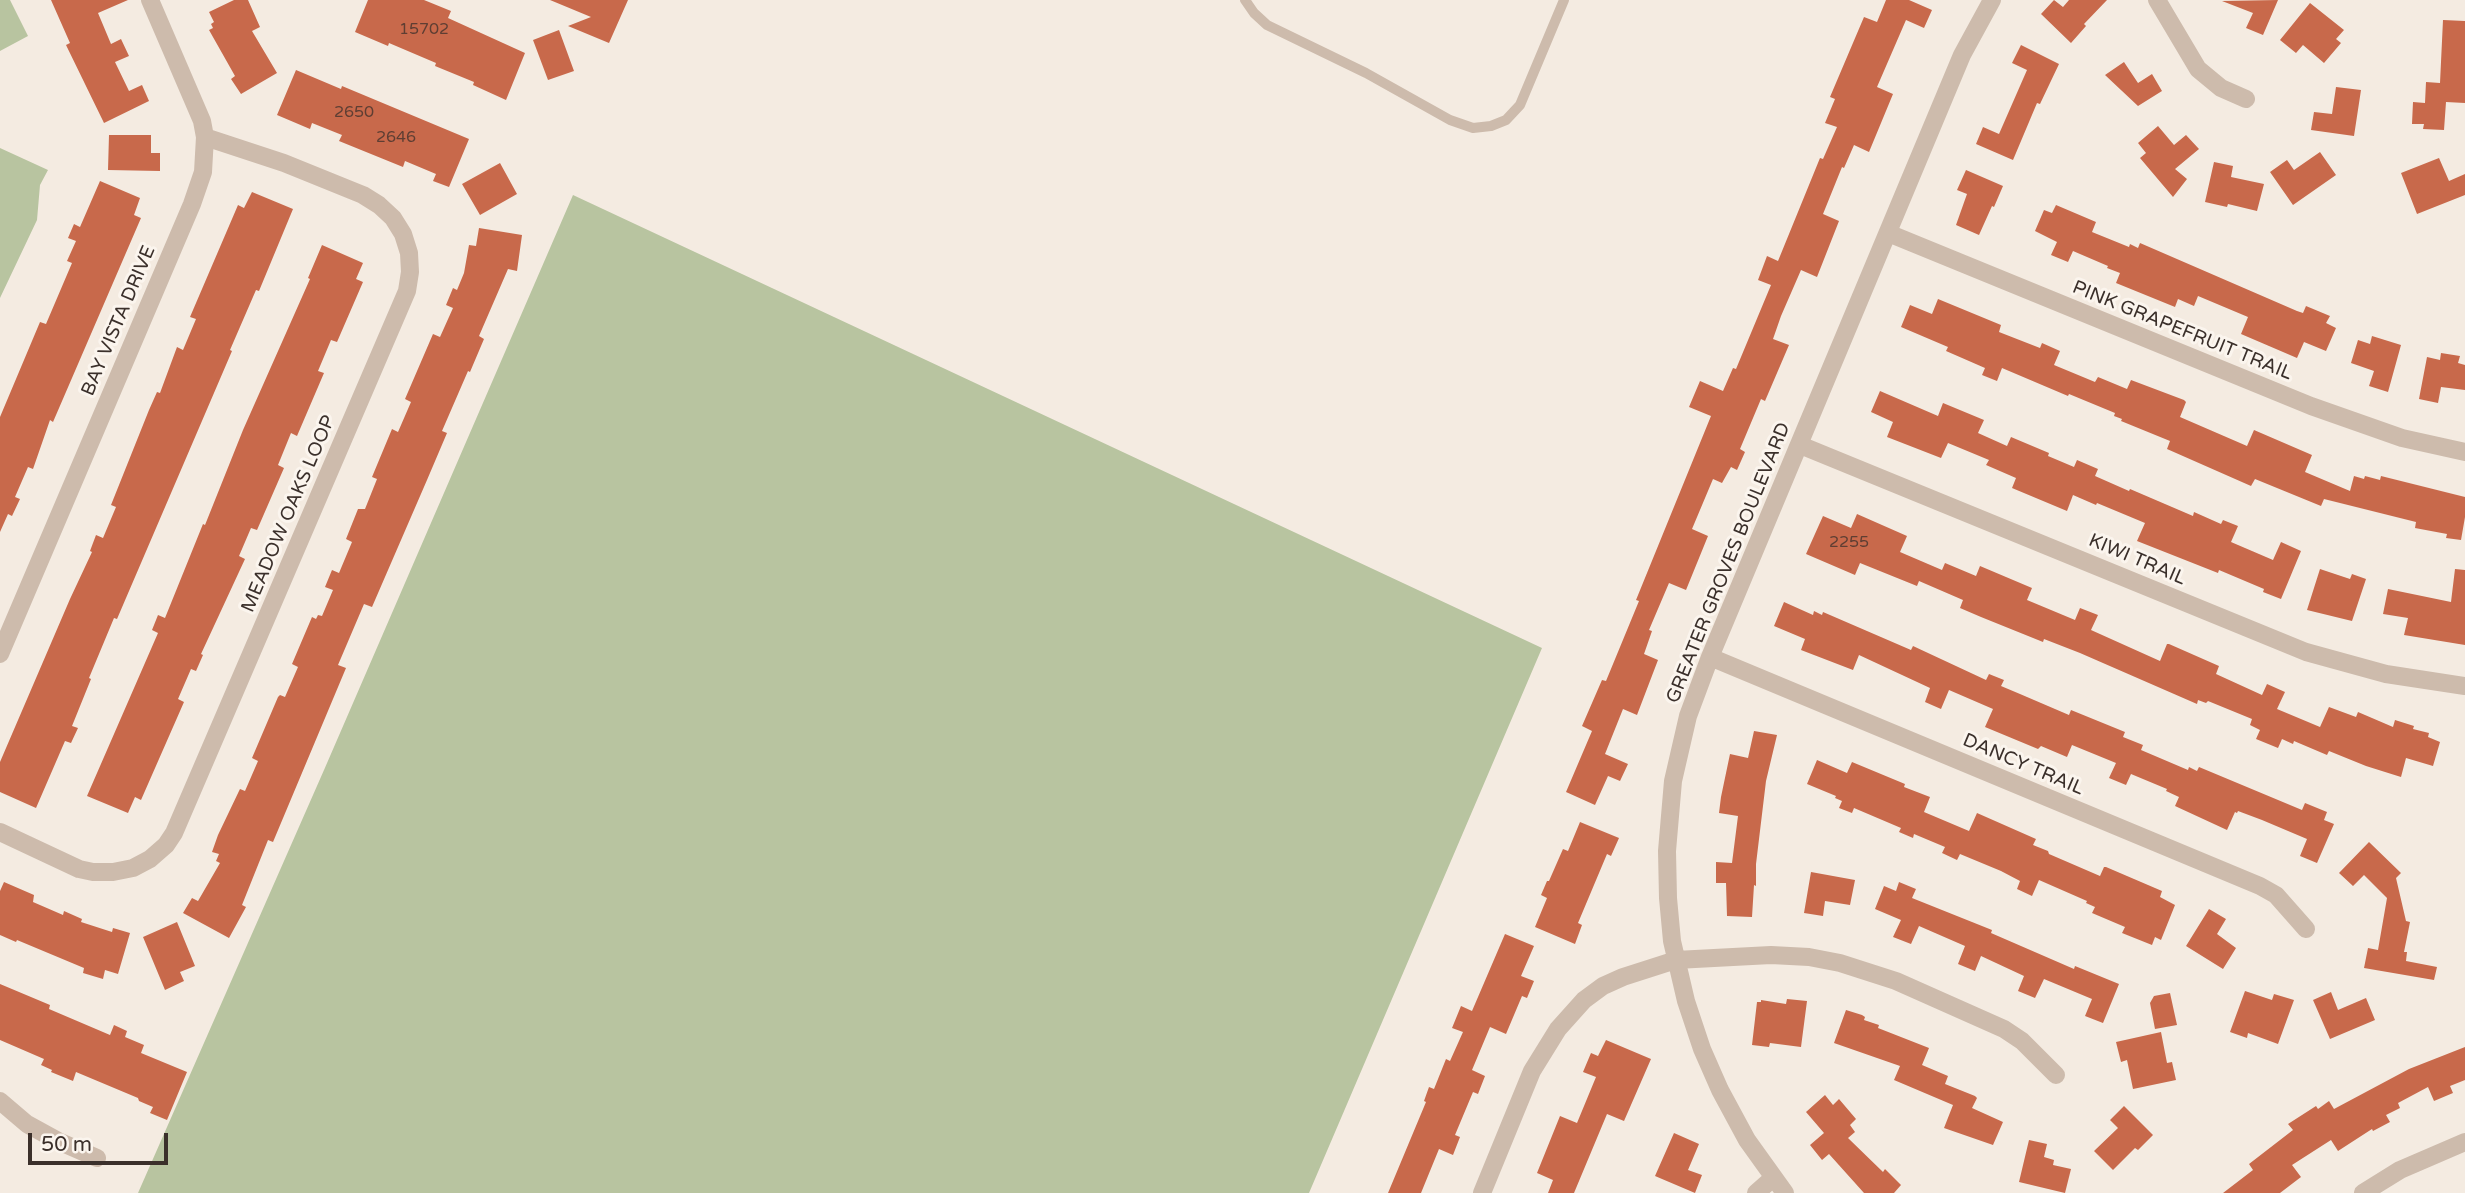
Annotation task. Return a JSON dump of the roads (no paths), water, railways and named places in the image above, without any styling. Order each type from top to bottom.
[{"type":"street","name":"BAY VISTA DRIVE","points":[[0,654],[192,204],[203,172],[205,136],[196,103],[150,0]]},
{"type":"street","name":"GREATER GROVES BOULEVARD","points":[[1785,1193],[1747,1140],[1720,1090],[1690,1013],[1676,960],[1669,919],[1667,875],[1670,805],[1683,736],[1710,657],[1962,55],[1992,0]]},
{"type":"street","points":[[2157,0],[2197,69],[2221,88],[2246,100]]},
{"type":"street","name":"MEADOW OAKS LOOP","points":[[0,832],[79,869],[93,872],[113,873],[133,868],[150,859],[166,845],[185,808],[407,290],[409,253],[403,234],[393,218],[379,205],[363,195],[284,163],[205,136]]},
{"type":"street","name":"PINK GRAPEFRUIT TRAIL","points":[[1888,233],[2311,406],[2402,438],[2465,452]]},
{"type":"street","name":"KIWI TRAIL","points":[[1800,445],[2306,652],[2386,674],[2465,686]]},
{"type":"street","name":"DANCY TRAIL","points":[[1710,657],[2260,886],[2276,895],[2306,929]]},
{"type":"street","points":[[1482,1193],[1532,1071],[1558,1029],[1584,1000],[1603,986],[1676,960],[1771,955],[1840,962],[1896,981],[2004,1028],[2022,1041],[2056,1075]]},
{"type":"street","points":[[0,1101],[27,1124],[58,1142],[97,1158]]},
{"type":"street","points":[[2363,1193],[2400,1170],[2465,1142]]},
{"type":"street","points":[[1756,1193],[1773,1178]]},
{"type":"lane","points":[[1245,0],[1254,13],[1267,24],[1366,73],[1450,120],[1474,128],[1491,126],[1506,120],[1520,105],[1564,0]]}]
